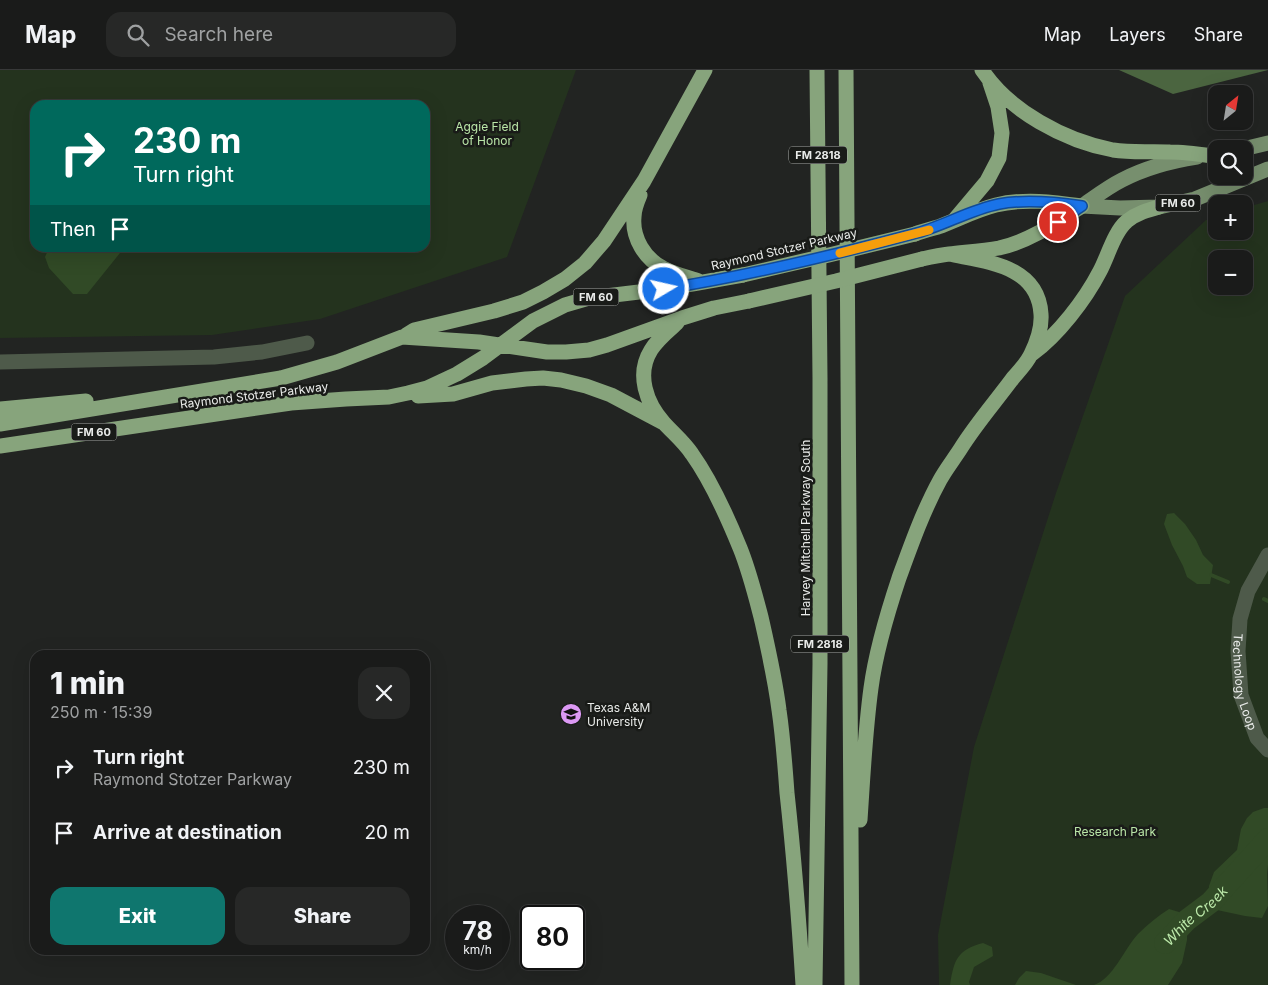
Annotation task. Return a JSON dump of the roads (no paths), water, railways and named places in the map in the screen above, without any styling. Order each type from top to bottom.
[{"type":"highway","points":[[402,337],[414,330],[523,302],[565,279],[585,263],[612,230],[644,181],[705,70]]},
{"type":"highway","name":"Harvey Mitchell Parkway South","points":[[815,985],[820,664],[817,70]]},
{"type":"highway","name":"FM 2818","points":[[846,70],[852,985]]},
{"type":"highway","points":[[986,76],[1018,106],[1047,127],[1078,140],[1114,150],[1208,155]]},
{"type":"highway","points":[[954,219],[988,181],[999,158],[1002,133],[998,107],[986,76]]},
{"type":"highway","points":[[644,181],[634,217],[634,228],[642,250],[662,268],[703,283]]},
{"type":"highway","name":"Raymond Stotzer Parkway","points":[[0,446],[291,403],[389,397],[427,388],[457,374],[483,358],[533,321],[565,305],[589,298],[703,283],[829,256],[938,227],[954,219],[998,204],[1058,202],[1082,206]]},
{"type":"highway","name":"Raymond Stotzer Parkway","points":[[0,424],[281,378],[337,362],[402,337],[479,342],[547,352],[588,350],[608,346],[714,308],[836,282],[922,259],[1001,247],[1046,230],[1082,206]]},
{"type":"highway","points":[[1030,355],[1044,346],[1076,308],[1094,282],[1117,233],[1127,221],[1141,212],[1159,207]]},
{"type":"highway","points":[[852,958],[865,744],[871,687],[888,612],[906,559],[940,480],[962,445],[1030,355],[1040,329],[1039,300],[1035,289],[1023,277],[1008,268],[949,254]]},
{"type":"highway","points":[[682,318],[650,351],[645,363],[645,390],[648,399],[663,422],[676,434],[692,454],[706,476],[741,550],[755,596],[769,650],[779,711],[799,915],[803,985]]},
{"type":"highway","points":[[389,397],[452,394],[492,383],[543,378],[586,386],[611,395],[663,422]]},
{"type":"highway","points":[[0,409],[97,400],[190,386],[213,390]]},
{"type":"main road","points":[[1253,147],[1268,143]]},
{"type":"main road","name":"Raymond Stotzer Parkway","points":[[1082,206],[1120,181],[1139,172],[1178,160],[1208,156]]},
{"type":"main road","name":"Raymond Stotzer Parkway","points":[[1082,206],[1120,208],[1159,207],[1195,199],[1268,169]]},
{"type":"street","points":[[0,362],[214,357],[262,352],[307,343]]},
{"type":"street","name":"Technology Loop","points":[[1268,555],[1248,590],[1240,619],[1238,652],[1241,696],[1257,738],[1268,750]]},
{"type":"waterway","points":[[1211,575],[1228,582]]},
{"type":"waterway","points":[[1264,599],[1268,601]]},
{"type":"waterway","name":"White Creek","points":[[1165,943],[1187,920],[1211,902],[1268,839]]},
{"type":"place","name":"Texas A&M University","points":[[571,714]]},
{"type":"park label","name":"Aggie Field of Honor","points":[[487,133]]},
{"type":"park label","name":"Research Park","points":[[1115,831]]}]
